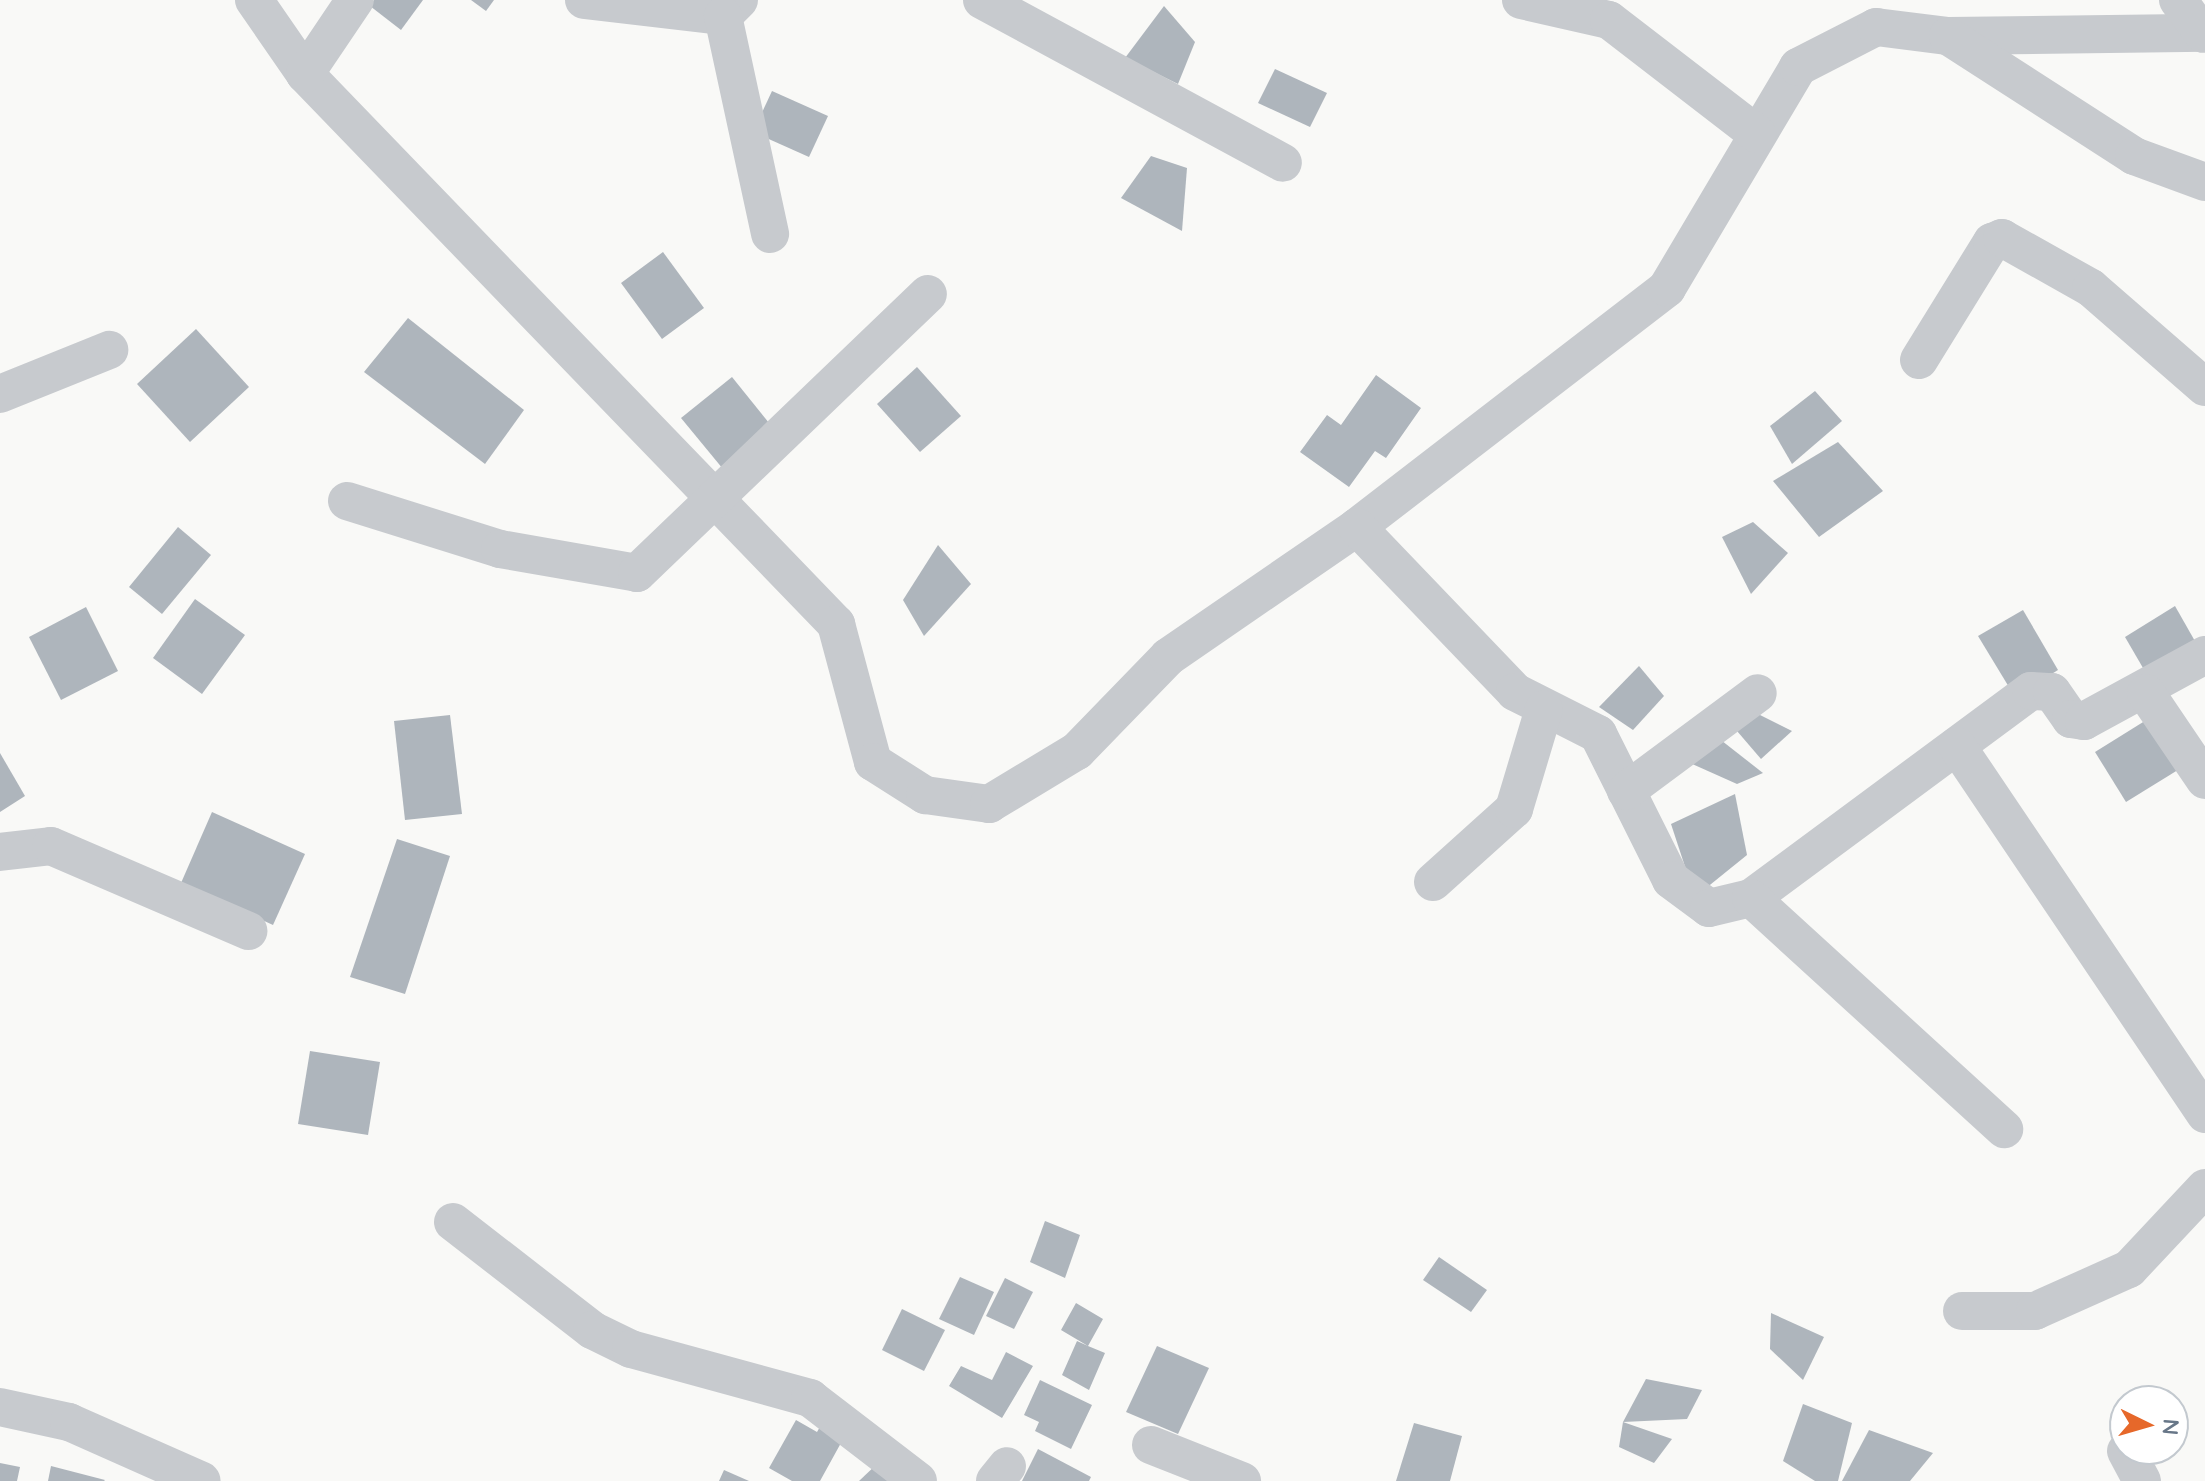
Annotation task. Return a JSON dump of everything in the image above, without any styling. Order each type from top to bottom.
[{"type":"street","points":[[254,0],[305,74],[836,624],[873,762],[925,795],[989,804],[1077,751],[1168,657],[1357,527],[1667,288],[1798,67],[1876,27],[1948,36],[2204,34]]},
{"type":"street","points":[[305,74],[355,0]]},
{"type":"street","points":[[584,0],[731,8],[770,234]]},
{"type":"street","points":[[982,0],[1283,163]]},
{"type":"street","points":[[1521,0],[1609,20],[1757,134]]},
{"type":"street","points":[[2178,0],[2204,34]]},
{"type":"street","points":[[1948,36],[2134,156],[2205,182]]},
{"type":"street","points":[[1919,360],[1992,242],[2002,238],[2091,288],[2205,387]]},
{"type":"street","points":[[347,501],[500,549],[637,573],[718,502],[928,294]]},
{"type":"street","points":[[0,394],[109,350]]},
{"type":"street","points":[[1357,527],[1515,692],[1598,734],[1671,880],[1709,908],[1751,898],[2031,691],[2052,692],[2071,719],[2084,721],[2146,693],[2205,655]]},
{"type":"street","points":[[1626,791],[1758,693]]},
{"type":"street","points":[[2146,693],[2205,780]]},
{"type":"street","points":[[1433,882],[1514,809],[1544,709]]},
{"type":"street","points":[[1957,746],[2205,1114]]},
{"type":"street","points":[[0,852],[51,846],[248,931]]},
{"type":"street","points":[[1751,898],[2004,1129]]},
{"type":"street","points":[[1962,1311],[2035,1311],[2129,1269],[2205,1188]]},
{"type":"street","points":[[453,1222],[592,1330],[631,1349],[671,1354],[810,1398],[918,1481]]},
{"type":"street","points":[[0,1407],[69,1422],[202,1481]]},
{"type":"street","points":[[1151,1445],[1242,1481]]},
{"type":"building","points":[[374,0],[423,0],[401,30],[370,6]]},
{"type":"building","points":[[471,0],[494,0],[486,11]]},
{"type":"building","points":[[1164,6],[1195,42],[1178,84],[1125,58]]},
{"type":"building","points":[[1275,69],[1327,93],[1310,127],[1258,103]]},
{"type":"building","points":[[772,91],[828,116],[809,157],[753,132]]},
{"type":"building","points":[[1151,156],[1187,168],[1182,231],[1121,198]]},
{"type":"building","points":[[663,252],[704,308],[662,339],[621,283]]},
{"type":"building","points":[[408,318],[524,410],[485,464],[364,372]]},
{"type":"building","points":[[196,329],[249,387],[190,442],[137,384]]},
{"type":"building","points":[[917,367],[961,416],[920,452],[877,404]]},
{"type":"building","points":[[1376,375],[1421,408],[1386,458],[1375,451],[1349,487],[1300,452],[1327,415],[1341,425]]},
{"type":"building","points":[[732,377],[773,428],[723,469],[681,418]]},
{"type":"building","points":[[1815,391],[1842,421],[1792,464],[1770,426]]},
{"type":"building","points":[[1838,442],[1883,491],[1819,537],[1773,481]]},
{"type":"building","points":[[1753,522],[1788,553],[1751,594],[1722,537]]},
{"type":"building","points":[[178,527],[211,555],[162,614],[129,587]]},
{"type":"building","points":[[938,545],[971,584],[924,636],[903,600]]},
{"type":"building","points":[[195,599],[245,635],[202,694],[153,658]]},
{"type":"building","points":[[2175,606],[2200,650],[2150,680],[2125,637]]},
{"type":"building","points":[[86,607],[118,671],[61,700],[29,637]]},
{"type":"building","points":[[2023,610],[2058,670],[2015,697],[1978,636]]},
{"type":"building","points":[[1639,666],[1664,696],[1633,730],[1599,707]]},
{"type":"building","points":[[1758,714],[1792,731],[1761,759],[1737,731]]},
{"type":"building","points":[[2156,714],[2186,765],[2126,802],[2095,752]]},
{"type":"building","points":[[450,715],[462,814],[405,820],[394,721]]},
{"type":"building","points":[[1717,737],[1763,773],[1737,784],[1690,763]]},
{"type":"building","points":[[0,753],[25,796],[0,812]]},
{"type":"building","points":[[1735,794],[1747,855],[1695,897],[1671,824]]},
{"type":"building","points":[[212,812],[305,854],[273,925],[181,883]]},
{"type":"building","points":[[397,839],[450,856],[405,994],[350,977]]},
{"type":"building","points":[[310,1051],[380,1062],[368,1135],[298,1124]]},
{"type":"building","points":[[1045,1221],[1080,1235],[1065,1278],[1030,1262]]},
{"type":"building","points":[[1439,1257],[1487,1290],[1471,1312],[1423,1280]]},
{"type":"building","points":[[960,1277],[994,1292],[974,1335],[939,1319]]},
{"type":"building","points":[[1005,1278],[1033,1292],[1014,1329],[986,1316]]},
{"type":"building","points":[[1076,1303],[1103,1319],[1088,1346],[1061,1330]]},
{"type":"building","points":[[902,1309],[945,1330],[924,1371],[882,1350]]},
{"type":"building","points":[[1771,1313],[1824,1337],[1803,1380],[1770,1349]]},
{"type":"building","points":[[1077,1341],[1105,1353],[1089,1390],[1062,1375]]},
{"type":"building","points":[[1157,1346],[1209,1368],[1178,1434],[1126,1412]]},
{"type":"building","points":[[1006,1352],[1033,1366],[1002,1418],[949,1386],[961,1366],[992,1380]]},
{"type":"building","points":[[1646,1379],[1702,1390],[1687,1419],[1623,1422]]},
{"type":"building","points":[[1040,1380],[1092,1405],[1071,1449],[1035,1431],[1039,1422],[1024,1415]]},
{"type":"building","points":[[1803,1404],[1852,1423],[1838,1481],[1815,1481],[1783,1461]]},
{"type":"building","points":[[825,1418],[847,1432],[820,1481],[792,1481],[769,1468],[796,1420],[817,1432]]},
{"type":"building","points":[[1623,1422],[1672,1439],[1654,1463],[1619,1447]]},
{"type":"building","points":[[1414,1423],[1462,1436],[1450,1481],[1396,1481]]},
{"type":"building","points":[[1869,1430],[1933,1453],[1910,1481],[1842,1481]]},
{"type":"building","points":[[1038,1449],[1091,1477],[1089,1481],[1022,1481]]},
{"type":"building","points":[[0,1463],[20,1467],[17,1481],[0,1481]]},
{"type":"building","points":[[878,1463],[897,1481],[859,1481]]},
{"type":"building","points":[[51,1466],[105,1480],[48,1481]]},
{"type":"building","points":[[724,1470],[749,1481],[719,1481]]}]
